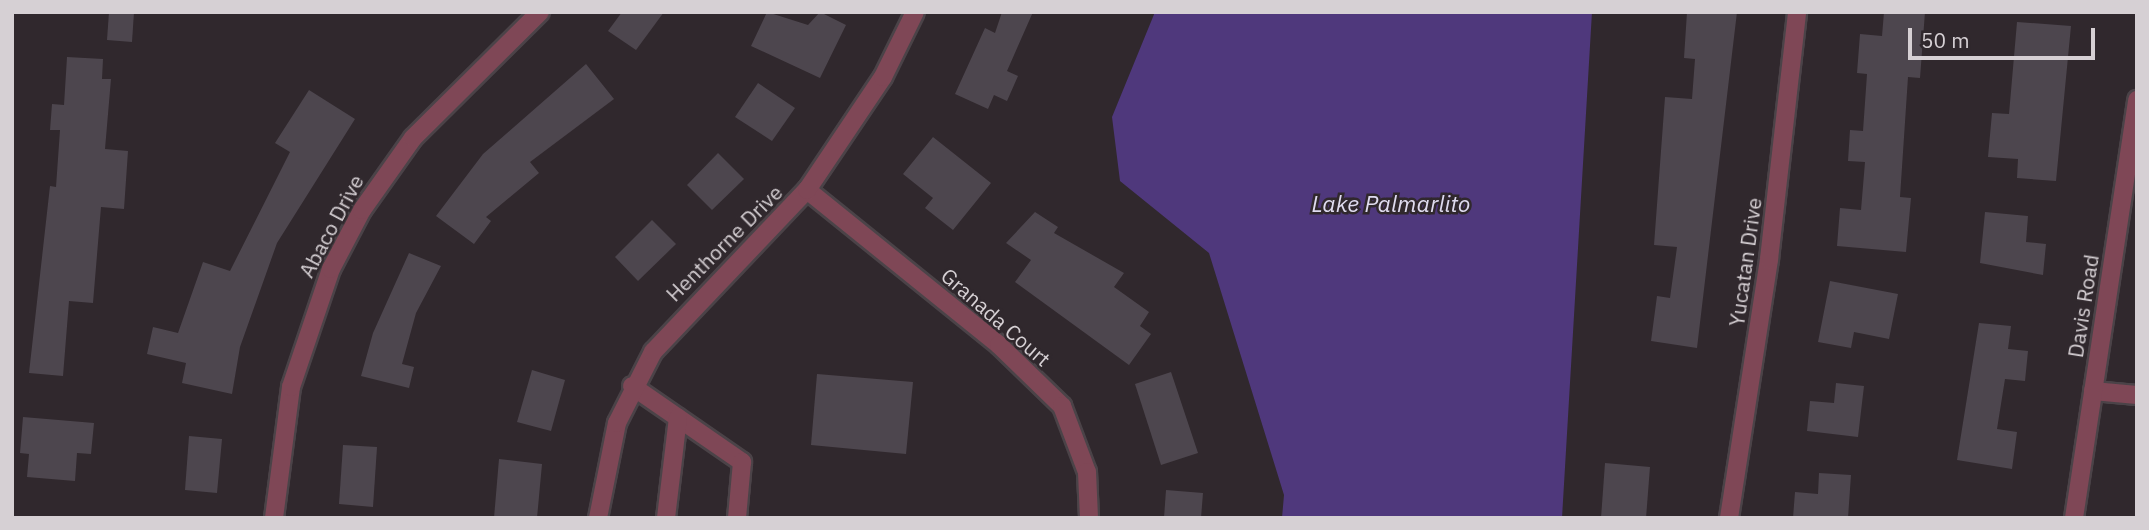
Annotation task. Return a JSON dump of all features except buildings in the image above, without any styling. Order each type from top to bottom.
[{"type":"street","name":"Abaco Drive","points":[[274,518],[290,387],[331,269],[362,210],[413,138],[540,12]]},
{"type":"street","name":"Henthorne Drive","points":[[598,518],[617,423],[632,386],[678,321],[807,190],[883,77],[915,12]]},
{"type":"street","name":"Yucatan Drive","points":[[1729,518],[1769,259],[1797,12]]},
{"type":"street","name":"Davis Road","points":[[2074,518],[2137,100]]},
{"type":"street","name":"Granada Court","points":[[807,190],[999,345],[1062,406],[1087,472],[1089,518]]},
{"type":"street","points":[[632,386],[743,462],[737,518]]},
{"type":"street","points":[[2093,391],[2137,395]]},
{"type":"street","points":[[666,518],[678,418]]},
{"type":"water","name":"Lake Palmarlito","points":[[1155,12],[1592,12],[1562,518],[1282,518],[1284,495],[1209,253],[1120,181],[1112,117]]}]
